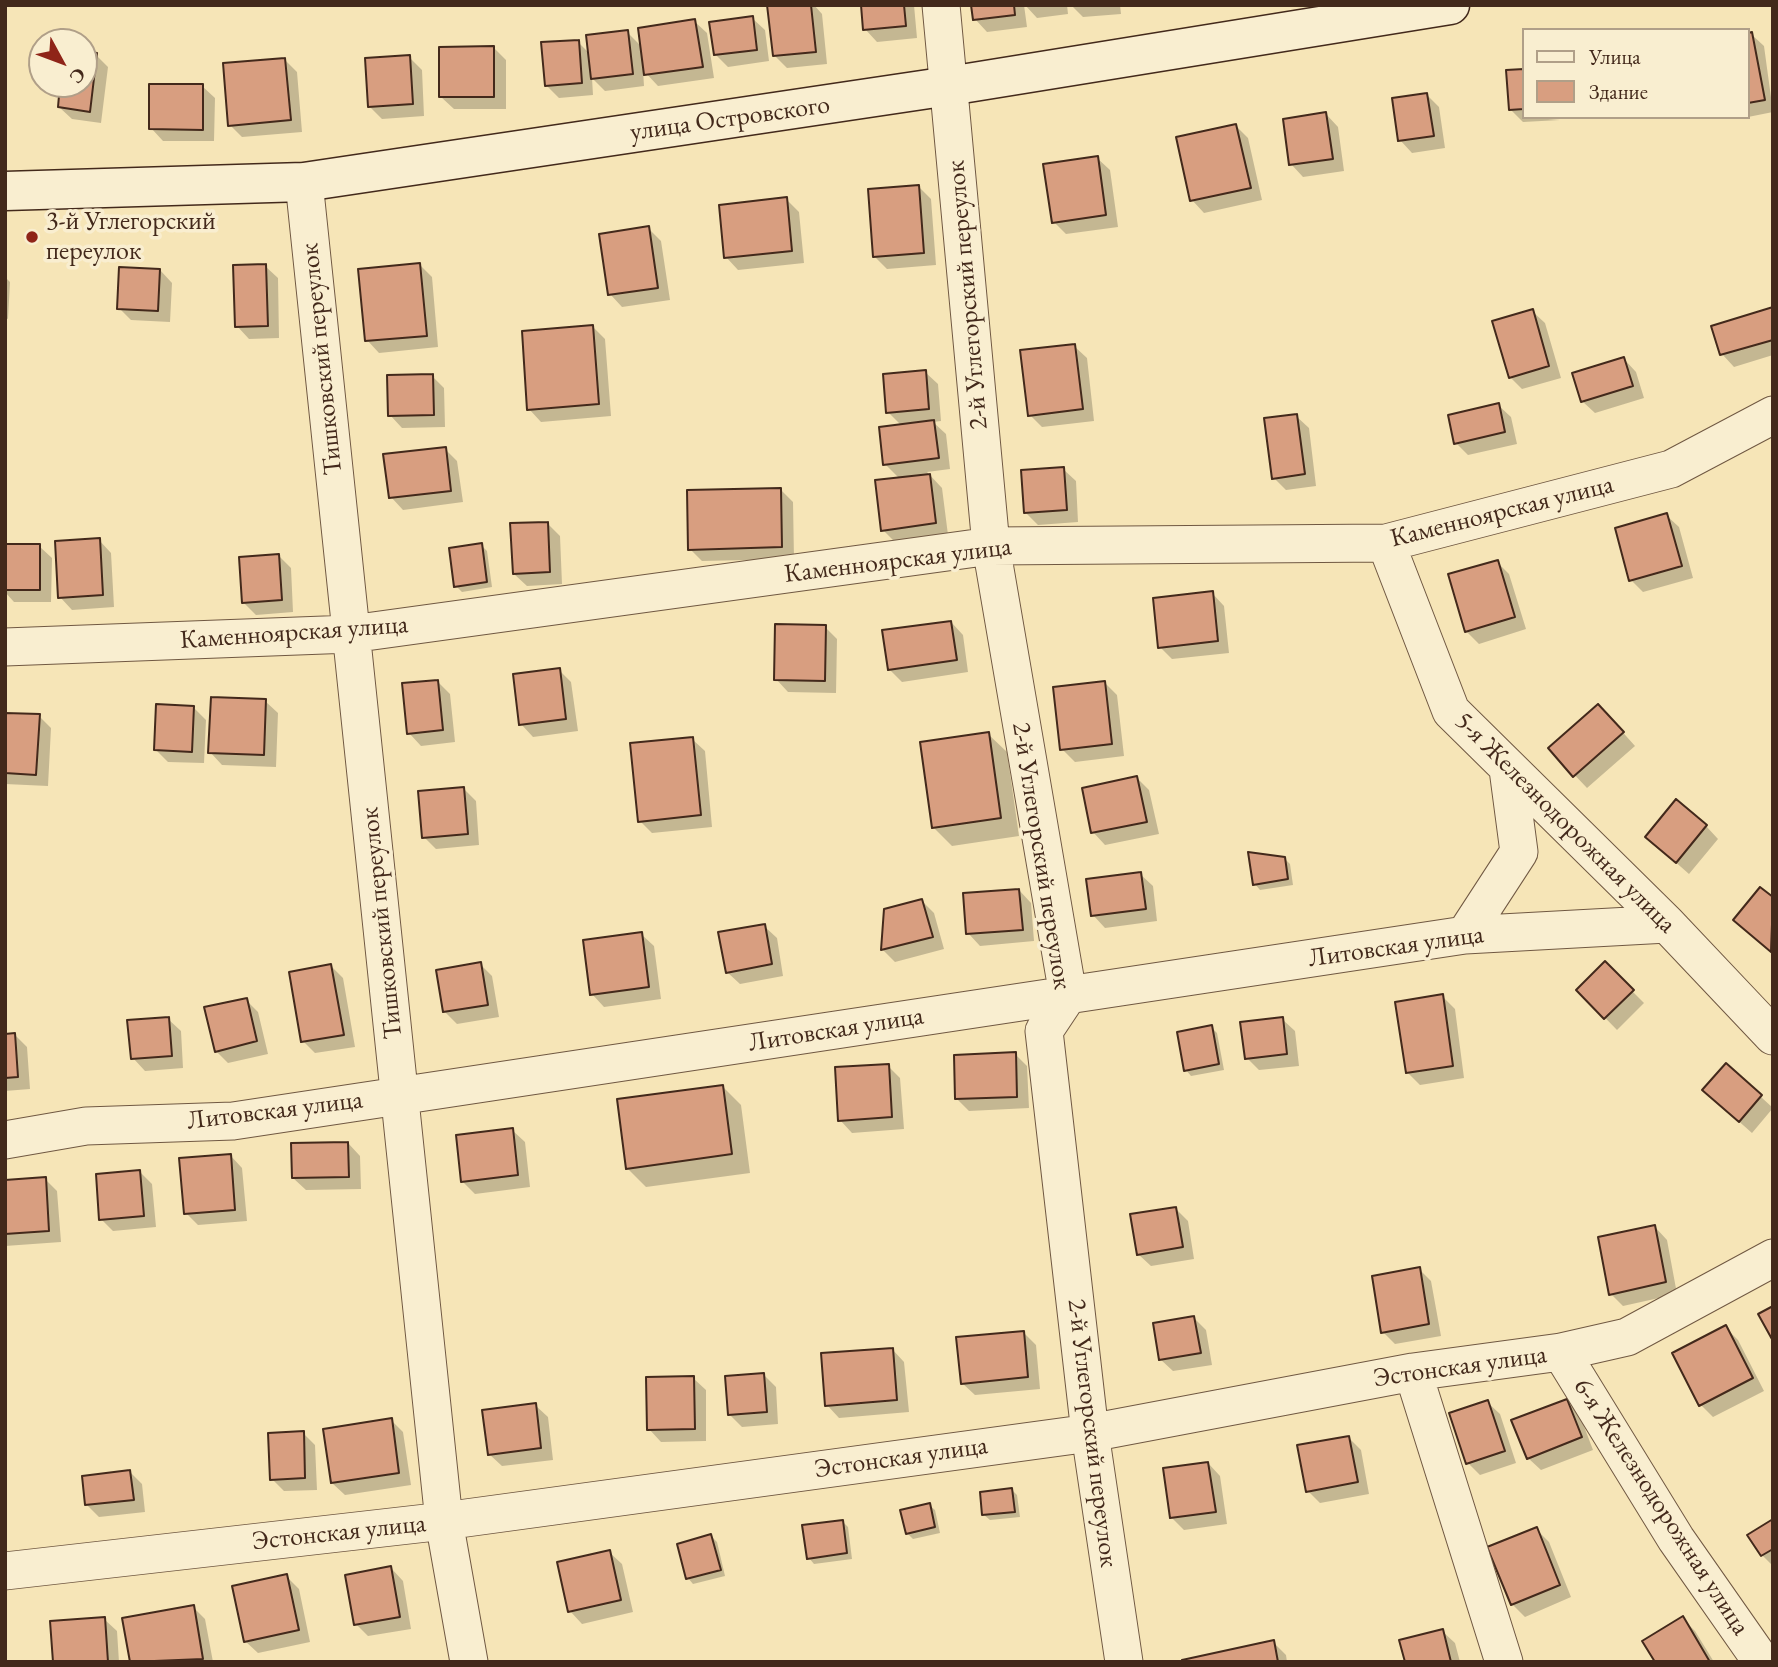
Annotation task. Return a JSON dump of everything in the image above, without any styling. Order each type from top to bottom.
[{"type":"street","name":"2-й Углегорский переулок","points":[[941,5],[991,546],[1068,995],[1045,1031],[1090,1433],[1124,1662]]},
{"type":"street","name":"улица Островского","points":[[5,191],[304,182],[950,86],[1450,5]]},
{"type":"street","name":"Тишковский переулок","points":[[304,182],[443,1521],[469,1662]]},
{"type":"street","name":"Каменноярская улица","points":[[5,647],[351,634],[991,546],[1386,543],[1671,469],[1773,415]]},
{"type":"street","name":"5-я Железнодорожная улица","points":[[1386,543],[1451,711],[1667,923],[1773,1036]]},
{"type":"street","points":[[1465,936],[1519,852],[1508,769]]},
{"type":"street","name":"Литовская улица","points":[[5,1140],[86,1126],[233,1121],[1465,936],[1667,923]]},
{"type":"street","name":"Эстонская улица","points":[[5,1570],[443,1521],[1090,1433],[1413,1372],[1561,1352],[1628,1337],[1773,1258]]},
{"type":"street","name":"6-я Железнодорожная улица","points":[[1561,1352],[1676,1539],[1762,1662]]},
{"type":"street","points":[[1413,1372],[1504,1662]]},
{"type":"building","points":[[767,5],[811,5],[816,52],[773,56]]},
{"type":"building","points":[[861,5],[904,5],[906,26],[863,30]]},
{"type":"building","points":[[971,5],[1014,5],[1015,15],[973,20]]},
{"type":"building","points":[[753,16],[757,50],[714,55],[709,22]]},
{"type":"building","points":[[695,19],[703,67],[644,75],[638,28]]},
{"type":"building","points":[[628,30],[633,74],[591,79],[586,35]]},
{"type":"building","points":[[1750,32],[1765,100],[1750,103]]},
{"type":"building","points":[[579,40],[582,83],[545,86],[541,42]]},
{"type":"building","points":[[494,46],[494,97],[439,97],[439,47]]},
{"type":"building","points":[[410,55],[413,104],[368,107],[365,58]]},
{"type":"building","points":[[285,58],[291,120],[228,126],[223,63]]},
{"type":"building","points":[[1522,69],[1522,109],[1509,110],[1506,70]]},
{"type":"building","points":[[149,84],[203,84],[203,130],[149,129]]},
{"type":"building","points":[[1427,93],[1434,136],[1398,141],[1392,98]]},
{"type":"building","points":[[59,98],[92,98],[90,112],[58,107]]},
{"type":"building","points":[[1326,112],[1333,159],[1289,165],[1283,119]]},
{"type":"building","points":[[1236,124],[1251,188],[1190,201],[1176,137]]},
{"type":"building","points":[[1098,156],[1106,215],[1052,223],[1043,164]]},
{"type":"building","points":[[919,185],[924,253],[873,257],[868,189]]},
{"type":"building","points":[[787,197],[792,251],[724,258],[719,205]]},
{"type":"building","points":[[649,226],[658,288],[608,295],[599,234]]},
{"type":"building","points":[[420,263],[427,336],[365,341],[358,269]]},
{"type":"building","points":[[266,264],[268,326],[235,327],[233,265]]},
{"type":"building","points":[[119,267],[160,269],[158,311],[117,309]]},
{"type":"building","points":[[1773,307],[1773,340],[1720,355],[1711,326]]},
{"type":"building","points":[[1533,309],[1549,366],[1509,378],[1492,321]]},
{"type":"building","points":[[593,325],[599,404],[527,410],[522,331]]},
{"type":"building","points":[[1075,344],[1083,409],[1028,416],[1020,350]]},
{"type":"building","points":[[1624,357],[1633,386],[1581,402],[1572,373]]},
{"type":"building","points":[[926,370],[929,409],[886,413],[883,374]]},
{"type":"building","points":[[433,374],[434,415],[388,416],[387,375]]},
{"type":"building","points":[[1499,403],[1505,432],[1454,444],[1448,415]]},
{"type":"building","points":[[1297,414],[1305,474],[1272,479],[1264,418]]},
{"type":"building","points":[[934,420],[939,458],[883,465],[879,427]]},
{"type":"building","points":[[446,447],[451,491],[389,498],[383,454]]},
{"type":"building","points":[[1064,467],[1067,510],[1024,513],[1021,470]]},
{"type":"building","points":[[930,474],[936,523],[881,531],[875,480]]},
{"type":"building","points":[[781,488],[782,547],[688,550],[687,490]]},
{"type":"building","points":[[1667,513],[1682,566],[1629,581],[1615,528]]},
{"type":"building","points":[[548,522],[550,572],[513,574],[510,523]]},
{"type":"building","points":[[100,538],[103,595],[58,598],[55,541]]},
{"type":"building","points":[[482,543],[487,582],[454,587],[449,548]]},
{"type":"building","points":[[5,544],[40,544],[40,590],[5,590]]},
{"type":"building","points":[[279,554],[282,600],[242,603],[239,557]]},
{"type":"building","points":[[1498,560],[1515,617],[1465,632],[1448,574]]},
{"type":"building","points":[[1213,591],[1218,641],[1158,648],[1153,598]]},
{"type":"building","points":[[951,621],[957,660],[888,670],[882,630]]},
{"type":"building","points":[[775,624],[826,625],[825,681],[774,680]]},
{"type":"building","points":[[560,668],[566,719],[519,725],[513,674]]},
{"type":"building","points":[[438,680],[443,730],[407,734],[402,683]]},
{"type":"building","points":[[1105,681],[1112,744],[1060,750],[1053,687]]},
{"type":"building","points":[[211,697],[266,699],[264,755],[208,753]]},
{"type":"building","points":[[156,704],[194,706],[192,752],[154,750]]},
{"type":"building","points":[[1598,704],[1624,732],[1573,777],[1548,748]]},
{"type":"building","points":[[5,713],[40,714],[36,775],[5,773]]},
{"type":"building","points":[[989,732],[1001,818],[932,828],[920,742]]},
{"type":"building","points":[[693,737],[701,815],[638,822],[630,743]]},
{"type":"building","points":[[1137,776],[1147,822],[1091,833],[1082,788]]},
{"type":"building","points":[[464,787],[468,834],[422,838],[418,791]]},
{"type":"building","points":[[1676,799],[1707,825],[1676,863],[1645,837]]},
{"type":"building","points":[[1248,852],[1285,857],[1288,879],[1253,885]]},
{"type":"building","points":[[1141,872],[1146,909],[1091,916],[1086,879]]},
{"type":"building","points":[[1760,887],[1773,897],[1771,952],[1733,920]]},
{"type":"building","points":[[1019,889],[1023,930],[966,934],[963,893]]},
{"type":"building","points":[[922,899],[933,937],[881,950],[884,909]]},
{"type":"building","points":[[765,924],[772,964],[726,973],[718,932]]},
{"type":"building","points":[[642,932],[649,987],[590,995],[583,940]]},
{"type":"building","points":[[1605,961],[1634,990],[1604,1019],[1576,990]]},
{"type":"building","points":[[481,962],[488,1005],[443,1012],[436,970]]},
{"type":"building","points":[[331,964],[344,1035],[301,1042],[289,972]]},
{"type":"building","points":[[1443,994],[1453,1066],[1406,1073],[1395,1002]]},
{"type":"building","points":[[247,998],[257,1041],[215,1052],[204,1007]]},
{"type":"building","points":[[169,1017],[172,1056],[131,1059],[127,1020]]},
{"type":"building","points":[[1283,1017],[1287,1054],[1245,1059],[1240,1022]]},
{"type":"building","points":[[1212,1025],[1219,1064],[1184,1071],[1177,1032]]},
{"type":"building","points":[[15,1033],[18,1077],[5,1078],[5,1034]]},
{"type":"building","points":[[1016,1052],[1017,1097],[955,1099],[954,1055]]},
{"type":"building","points":[[1726,1063],[1762,1095],[1739,1122],[1702,1090]]},
{"type":"building","points":[[889,1064],[892,1117],[838,1121],[835,1067]]},
{"type":"building","points":[[723,1085],[732,1154],[626,1169],[617,1099]]},
{"type":"building","points":[[513,1128],[518,1175],[461,1182],[456,1135]]},
{"type":"building","points":[[348,1142],[349,1177],[292,1178],[291,1143]]},
{"type":"building","points":[[231,1154],[235,1210],[184,1214],[179,1158]]},
{"type":"building","points":[[140,1170],[144,1216],[99,1220],[96,1174]]},
{"type":"building","points":[[46,1177],[49,1231],[5,1234],[5,1180]]},
{"type":"building","points":[[1176,1207],[1183,1247],[1137,1255],[1130,1214]]},
{"type":"building","points":[[1655,1225],[1666,1282],[1609,1295],[1598,1237]]},
{"type":"building","points":[[1420,1267],[1429,1324],[1381,1333],[1372,1276]]},
{"type":"building","points":[[1773,1306],[1773,1341],[1758,1314]]},
{"type":"building","points":[[1194,1316],[1201,1353],[1159,1360],[1153,1323]]},
{"type":"building","points":[[1726,1325],[1753,1378],[1699,1406],[1672,1353]]},
{"type":"building","points":[[1024,1331],[1028,1377],[961,1384],[956,1337]]},
{"type":"building","points":[[893,1348],[897,1400],[825,1406],[821,1353]]},
{"type":"building","points":[[764,1373],[767,1412],[728,1415],[725,1376]]},
{"type":"building","points":[[694,1376],[695,1429],[647,1430],[646,1377]]},
{"type":"building","points":[[1567,1399],[1582,1437],[1527,1459],[1511,1420]]},
{"type":"building","points":[[1488,1400],[1505,1451],[1466,1464],[1449,1413]]},
{"type":"building","points":[[536,1403],[541,1448],[488,1455],[482,1410]]},
{"type":"building","points":[[392,1418],[399,1473],[331,1483],[323,1429]]},
{"type":"building","points":[[304,1431],[305,1478],[270,1480],[268,1433]]},
{"type":"building","points":[[1349,1436],[1358,1482],[1306,1492],[1297,1445]]},
{"type":"building","points":[[1208,1462],[1216,1512],[1170,1518],[1163,1468]]},
{"type":"building","points":[[130,1470],[134,1500],[85,1505],[82,1476]]},
{"type":"building","points":[[1012,1488],[1015,1512],[982,1515],[980,1492]]},
{"type":"building","points":[[930,1503],[935,1527],[906,1534],[900,1510]]},
{"type":"building","points":[[1773,1519],[1773,1549],[1761,1556],[1747,1535]]},
{"type":"building","points":[[843,1520],[847,1553],[807,1559],[802,1525]]},
{"type":"building","points":[[1537,1527],[1560,1585],[1511,1605],[1487,1547]]},
{"type":"building","points":[[711,1534],[721,1570],[686,1579],[677,1544]]},
{"type":"building","points":[[610,1550],[621,1600],[568,1612],[557,1562]]},
{"type":"building","points":[[391,1566],[400,1617],[354,1625],[345,1575]]},
{"type":"building","points":[[287,1574],[299,1630],[244,1642],[232,1586]]},
{"type":"building","points":[[194,1605],[203,1659],[130,1662],[122,1618]]},
{"type":"building","points":[[1683,1616],[1710,1662],[1655,1662],[1642,1641]]},
{"type":"building","points":[[105,1617],[108,1662],[53,1662],[50,1621]]},
{"type":"building","points":[[1443,1629],[1451,1662],[1405,1662],[1399,1640]]},
{"type":"building","points":[[1274,1640],[1278,1662],[1182,1660]]},
{"type":"place","name":"3-й Углегорский переулок","points":[[32,237]]}]
